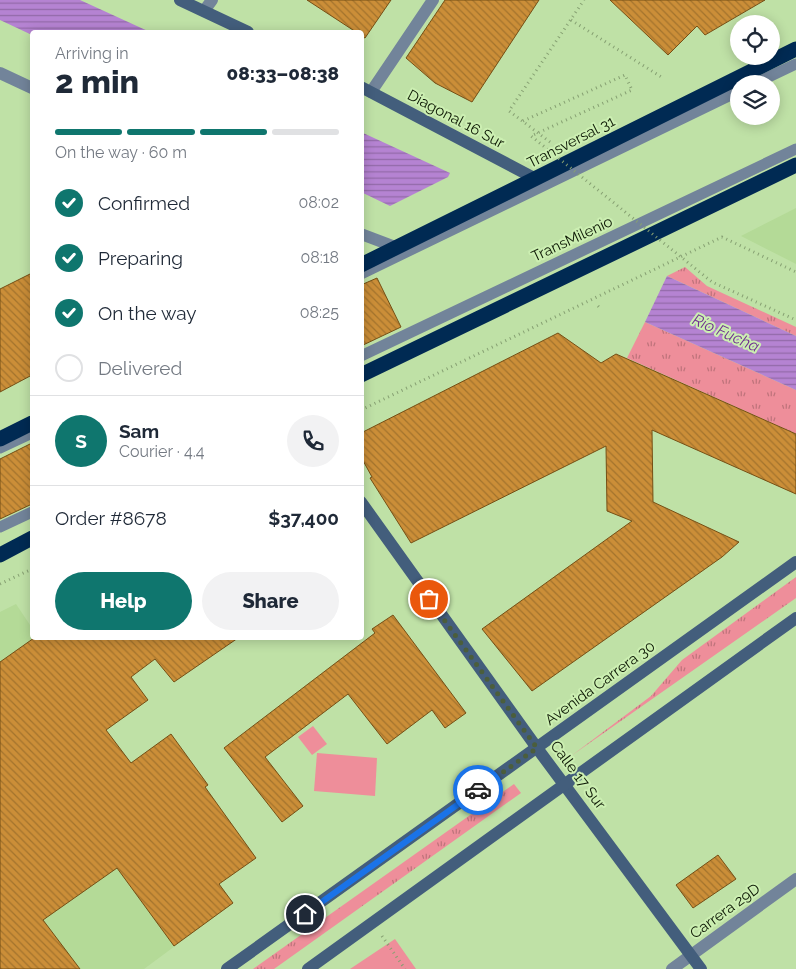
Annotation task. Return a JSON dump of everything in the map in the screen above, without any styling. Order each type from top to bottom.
[{"type":"highway","name":"Transversal 31","points":[[364,264],[796,49]]},
{"type":"highway","points":[[364,374],[796,165]]},
{"type":"highway","points":[[0,439],[30,424]]},
{"type":"highway","points":[[0,554],[30,539]]},
{"type":"main road","points":[[180,0],[244,30]]},
{"type":"main road","name":"Diagonal 16 Sur","points":[[366,90],[536,179]]},
{"type":"main road","name":"Calle 17 Sur","points":[[364,506],[537,748],[701,969]]},
{"type":"main road","name":"Avenida Carrera 30","points":[[228,969],[796,562]]},
{"type":"main road","points":[[308,969],[796,618]]},
{"type":"street","points":[[204,11],[212,0]]},
{"type":"street","points":[[366,90],[433,0]]},
{"type":"street","points":[[0,73],[30,87]]},
{"type":"street","points":[[364,235],[398,248]]},
{"type":"street","name":"Carrera 29D","points":[[672,969],[796,879]]},
{"type":"lane","points":[[773,75],[796,64]]},
{"type":"lane","points":[[364,273],[730,95]]},
{"type":"lane","name":"TransMilenio","points":[[364,355],[796,149]]},
{"type":"lane","points":[[0,448],[30,433]]},
{"type":"lane","points":[[0,527],[30,513]]},
{"type":"path","points":[[550,142],[509,111],[584,0]]},
{"type":"path","points":[[571,20],[664,78]]},
{"type":"path","points":[[523,121],[626,75],[632,90],[531,136],[712,282],[796,320]]},
{"type":"path","points":[[364,409],[722,237],[796,272]]},
{"type":"path","points":[[0,584],[30,570]]},
{"type":"path","points":[[381,935],[405,969]]},
{"type":"shaded area","points":[[796,208],[796,264],[741,236]]},
{"type":"shaded area","points":[[16,604],[30,625],[30,640],[40,640],[233,903],[144,969],[0,969],[0,612]]},
{"type":"green space","points":[[685,267],[707,286],[796,327],[796,336],[667,276]]},
{"type":"green space","points":[[645,322],[796,390],[796,434],[627,358]]},
{"type":"green space","points":[[796,577],[796,598],[571,756],[651,696],[682,660]]},
{"type":"green space","points":[[313,726],[327,744],[312,755],[298,737]]},
{"type":"green space","points":[[317,753],[377,758],[375,796],[314,791]]},
{"type":"green space","points":[[514,784],[521,793],[274,969],[253,969]]},
{"type":"green space","points":[[395,939],[416,969],[350,969]]},
{"type":"water","points":[[0,0],[80,0],[146,30],[30,30],[30,34],[0,20]]},
{"type":"water","points":[[364,133],[450,173],[448,177],[390,206],[364,193]]},
{"type":"water","name":"Río Fucha","points":[[667,276],[796,336],[796,390],[645,322]]},
{"type":"building","points":[[307,0],[391,0],[365,38],[364,30],[353,30]]},
{"type":"building","points":[[445,0],[539,0],[472,102],[435,83],[406,58]]},
{"type":"building","points":[[610,0],[765,0],[739,15],[730,15],[730,20],[705,35],[697,26],[668,55]]},
{"type":"building","points":[[30,274],[30,376],[0,392],[0,289]]},
{"type":"building","points":[[377,278],[401,327],[364,345],[364,284]]},
{"type":"building","points":[[558,333],[601,363],[616,354],[796,434],[796,494],[652,430],[653,502],[739,542],[722,557],[532,691],[482,629],[632,521],[607,511],[606,446],[411,543],[370,478],[372,477],[364,462],[364,431]]},
{"type":"building","points":[[30,444],[30,505],[0,519],[0,459]]},
{"type":"building","points":[[393,615],[466,713],[445,728],[432,710],[387,744],[348,694],[265,757],[303,806],[282,822],[224,748],[375,633],[372,629]]},
{"type":"building","points":[[31,640],[235,640],[174,682],[155,659],[131,677],[148,700],[106,730],[131,763],[171,734],[208,785],[205,787],[256,858],[219,884],[233,903],[174,946],[117,868],[43,920],[80,969],[0,969],[0,662]]},
{"type":"building","points":[[718,855],[736,879],[693,908],[676,885]]},
{"type":"way so far","points":[[429,599],[537,748],[478,790]]},
{"type":"route","points":[[305,914],[478,790]]}]
